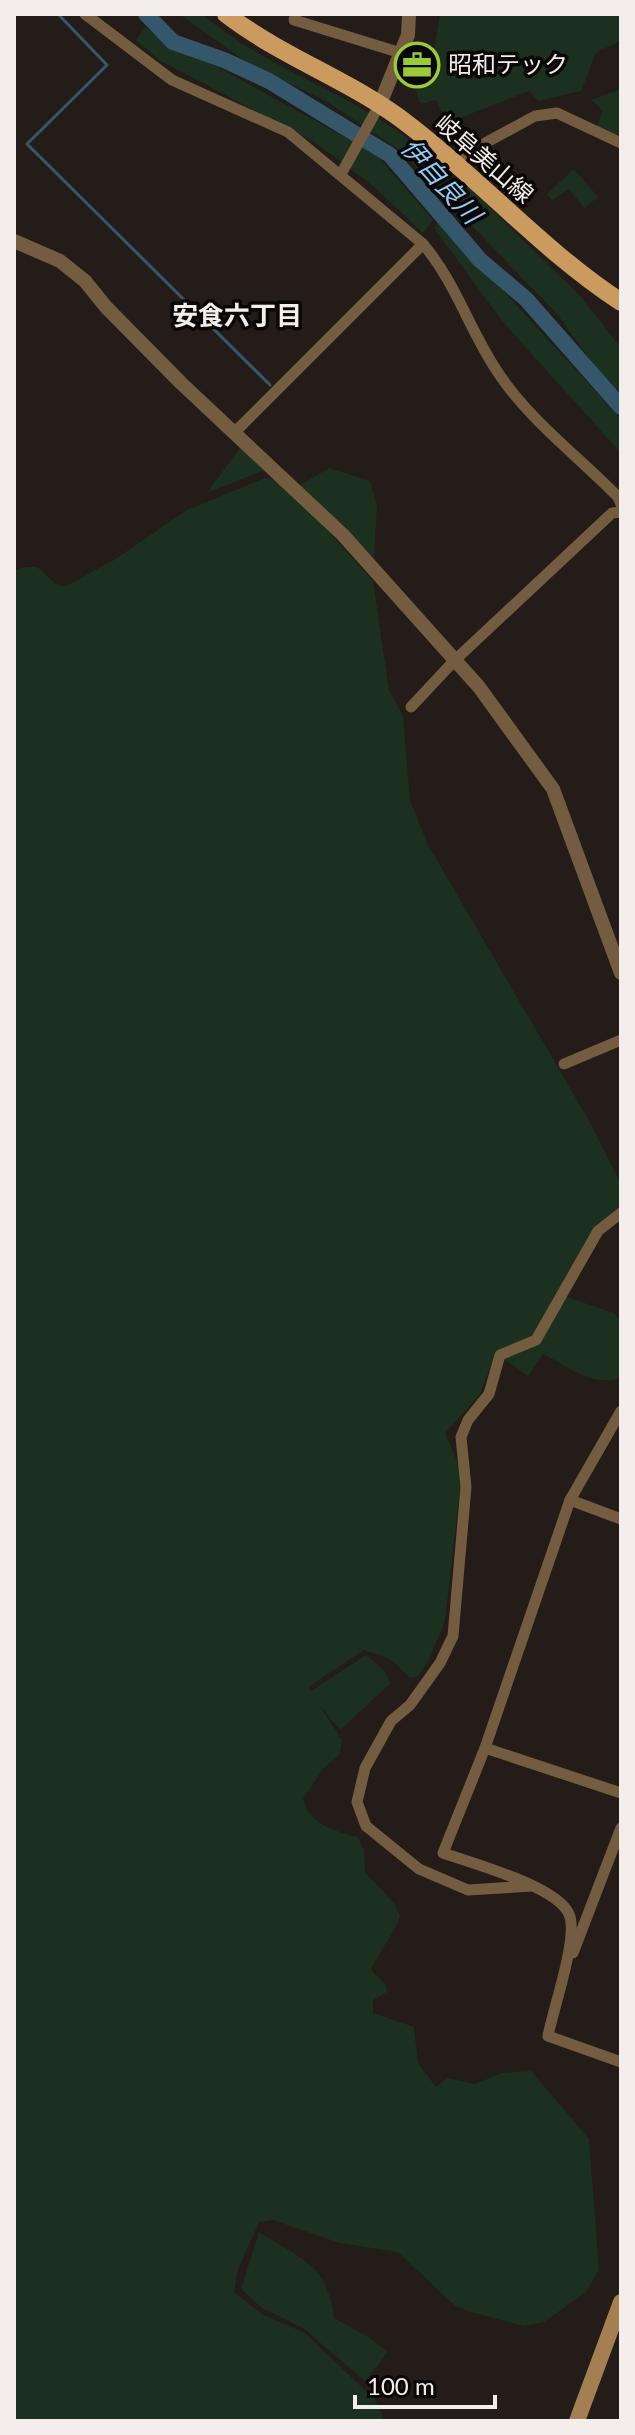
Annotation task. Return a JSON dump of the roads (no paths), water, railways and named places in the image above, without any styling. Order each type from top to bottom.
[{"type":"main road","name":"岐阜美山線","points":[[226,14],[302,63],[380,104],[452,161],[565,260],[621,302]]},
{"type":"main road","points":[[577,2421],[616,2332],[621,2302]]},
{"type":"street","points":[[85,14],[172,80],[288,132],[342,171],[423,244],[440,264],[502,379],[537,420],[618,497],[621,504]]},
{"type":"street","points":[[296,14],[294,20],[401,53]]},
{"type":"street","points":[[342,171],[380,104],[401,53],[409,14]]},
{"type":"street","points":[[452,161],[535,116],[557,113],[621,143]]},
{"type":"street","points":[[14,241],[60,261],[85,281],[127,329],[375,569],[502,715],[553,789],[621,973]]},
{"type":"street","points":[[237,433],[423,244]]},
{"type":"street","points":[[411,707],[459,667],[612,513],[621,512]]},
{"type":"street","points":[[564,1064],[621,1040]]},
{"type":"street","points":[[532,1886],[468,1890],[419,1869],[366,1826],[357,1802],[365,1768],[391,1721],[410,1705],[440,1663],[453,1636],[466,1487],[461,1437],[468,1420],[489,1394],[500,1355],[536,1340],[598,1231],[621,1213]]},
{"type":"street","points":[[621,1411],[570,1500],[485,1748],[443,1853],[532,1886],[562,1905],[570,1916],[570,1944],[548,2036],[621,2062]]},
{"type":"street","points":[[570,1500],[621,1519]]},
{"type":"street","points":[[485,1748],[621,1793]]},
{"type":"street","points":[[554,2002],[621,1828]]},
{"type":"waterway","points":[[58,14],[107,65],[27,144],[270,385]]},
{"type":"waterway","name":"伊自良川","points":[[146,14],[173,42],[224,60],[269,81],[390,155],[480,260],[526,299],[621,407]]},
{"type":"place","name":"昭和テック","points":[[417,65]]},
{"type":"district","name":"安食六丁目","points":[[237,316]]}]
